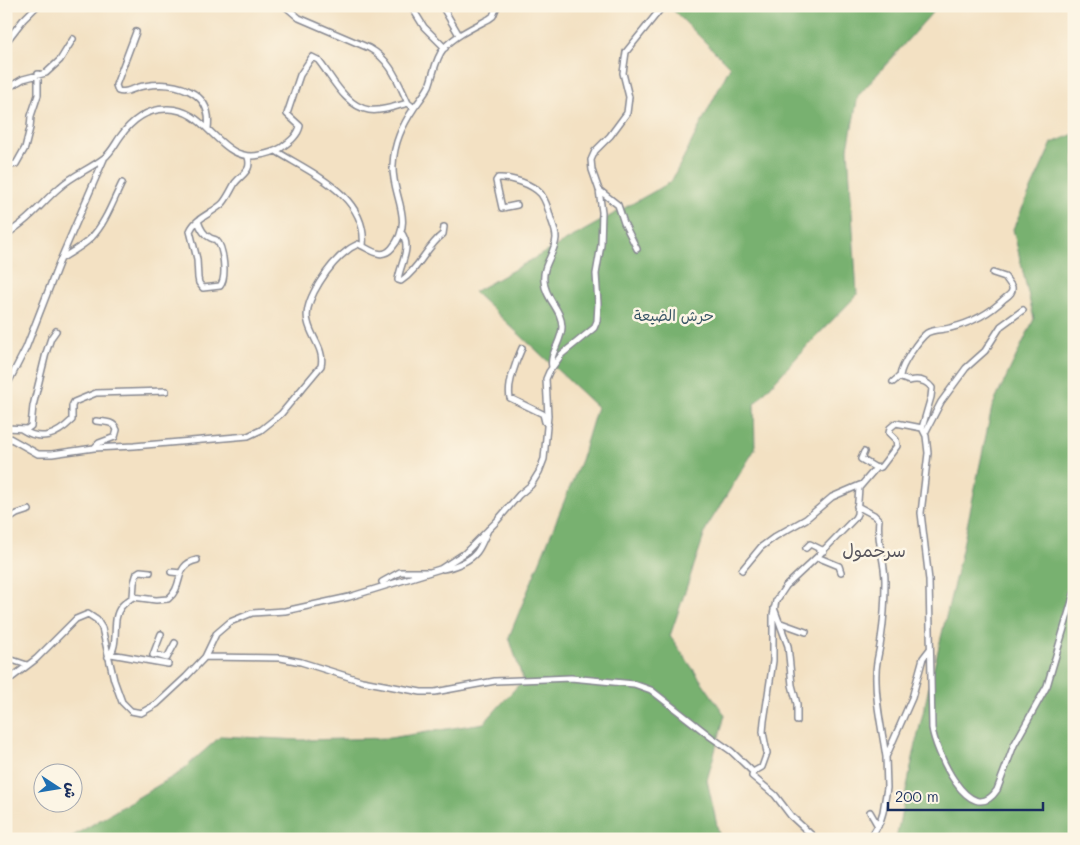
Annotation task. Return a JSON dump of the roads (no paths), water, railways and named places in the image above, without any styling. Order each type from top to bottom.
[{"type":"street","points":[[6,42],[37,6]]},
{"type":"street","points":[[284,6],[299,18],[369,48],[378,54],[396,76],[408,103],[414,108]]},
{"type":"street","points":[[411,6],[424,27],[444,48]]},
{"type":"street","points":[[442,6],[460,35]]},
{"type":"street","points":[[6,436],[38,454],[52,454],[94,448],[248,436],[268,425],[281,414],[321,366],[322,352],[313,338],[307,320],[310,297],[322,279],[348,249],[358,244],[377,254],[384,254],[392,247],[401,232],[403,210],[394,182],[393,163],[400,132],[428,88],[437,61],[444,48],[460,35],[493,16],[497,6]]},
{"type":"street","points":[[440,569],[460,558],[477,542],[534,480],[544,459],[548,424],[546,379],[562,354],[594,328],[597,320],[596,274],[602,212],[599,190],[591,165],[593,156],[622,122],[629,107],[628,91],[623,73],[626,52],[663,6]]},
{"type":"street","points":[[136,32],[116,85],[118,91],[125,92],[153,85],[185,88],[204,103],[209,119],[208,128]]},
{"type":"street","points":[[6,89],[23,79],[46,73],[53,67],[73,39]]},
{"type":"street","points":[[6,387],[26,348],[104,158],[127,127],[137,118],[155,110],[176,109],[195,117],[230,150],[248,157],[276,151],[293,138],[299,130],[300,126],[287,114],[300,74],[312,57],[318,60],[347,97],[363,108],[374,110],[408,103]]},
{"type":"street","points":[[6,166],[16,164],[25,148],[31,116],[38,95],[38,74]]},
{"type":"street","points":[[276,151],[328,184],[346,198],[359,218],[363,232],[363,246]]},
{"type":"street","points":[[198,221],[205,234],[216,240],[220,246],[225,270],[224,281],[220,286],[203,288],[199,283],[198,259],[190,231],[198,221],[226,199],[235,184],[248,170],[250,162],[248,157]]},
{"type":"street","points":[[6,235],[29,217],[61,186],[104,158]]},
{"type":"street","points":[[517,205],[502,208],[496,186],[498,178],[518,181],[540,194],[546,204],[554,228],[555,241],[543,274],[545,289],[562,319],[562,333],[551,362],[552,367]]},
{"type":"street","points":[[62,258],[94,236],[122,183]]},
{"type":"street","points":[[599,190],[618,205],[624,223],[637,249]]},
{"type":"street","points":[[401,232],[406,251],[398,273],[398,280],[401,281],[414,269],[436,239],[443,234],[444,227]]},
{"type":"street","points":[[893,382],[900,376],[901,369],[927,333],[955,327],[987,314],[1012,293],[1012,287],[1005,277],[993,273]]},
{"type":"street","points":[[924,430],[941,402],[966,368],[985,350],[1001,326],[1023,310]]},
{"type":"street","points":[[6,428],[29,428],[32,424],[33,406],[46,353],[50,338],[56,331]]},
{"type":"street","points":[[522,348],[515,363],[511,379],[510,398],[543,414],[545,422],[548,424]]},
{"type":"street","points":[[900,376],[908,381],[914,379],[931,386],[931,397],[924,430],[928,453],[921,513],[929,580],[932,728],[935,744],[942,758],[962,791],[969,798],[983,801],[997,790],[1014,745],[1047,686],[1074,594]]},
{"type":"street","points":[[21,429],[32,435],[43,437],[62,428],[72,420],[72,406],[74,402],[96,393],[166,391]]},
{"type":"street","points":[[94,448],[99,443],[115,437],[118,430],[114,424],[96,421]]},
{"type":"street","points":[[742,570],[761,547],[806,519],[832,498],[860,485],[876,468],[881,467],[897,446],[896,440],[889,433],[893,425],[896,423],[924,430]]},
{"type":"street","points":[[864,452],[862,459],[876,468]]},
{"type":"street","points":[[753,772],[762,767],[767,753],[764,727],[773,655],[774,607],[778,595],[851,524],[857,514],[860,485]]},
{"type":"street","points":[[857,506],[879,520],[878,536],[884,571],[884,610],[881,642],[877,656],[876,696],[886,757],[886,794],[884,812],[870,839]]},
{"type":"street","points":[[6,521],[17,514],[29,510]]},
{"type":"street","points":[[6,682],[36,659],[76,620],[88,614],[97,620],[102,628],[114,680],[122,702],[130,711],[141,713],[157,704],[169,694],[205,657],[216,634],[230,622],[258,612],[284,611],[349,597],[440,569],[450,568],[474,557],[479,552],[488,528]]},
{"type":"street","points":[[806,548],[810,544],[824,551]]},
{"type":"street","points":[[818,557],[839,566],[841,572]]},
{"type":"street","points":[[133,597],[156,600],[168,599],[177,589],[183,568],[189,561],[197,560]]},
{"type":"street","points":[[110,656],[117,614],[121,607],[133,597],[137,573],[140,571],[150,572]]},
{"type":"street","points":[[171,572],[181,573]]},
{"type":"street","points":[[382,582],[400,572],[430,572]]},
{"type":"street","points":[[774,607],[781,624],[790,662],[792,685],[797,704],[797,721]]},
{"type":"street","points":[[781,624],[806,632]]},
{"type":"street","points":[[152,661],[161,634]]},
{"type":"street","points":[[154,654],[167,658],[175,643]]},
{"type":"street","points":[[886,757],[912,698],[923,658],[930,649]]},
{"type":"street","points":[[110,656],[168,664]]},
{"type":"street","points":[[205,657],[281,658],[362,680],[421,692],[435,692],[494,681],[528,679],[578,678],[640,685],[651,690],[731,751],[753,772],[752,776],[775,795],[791,816],[816,839]]},
{"type":"street","points":[[6,658],[27,665]]},
{"type":"street","points":[[870,812],[878,826]]},
{"type":"district","name":"سرحمول","points":[[874,551]]},
{"type":"park label","name":"حرش الضيعة","points":[[674,316]]}]
